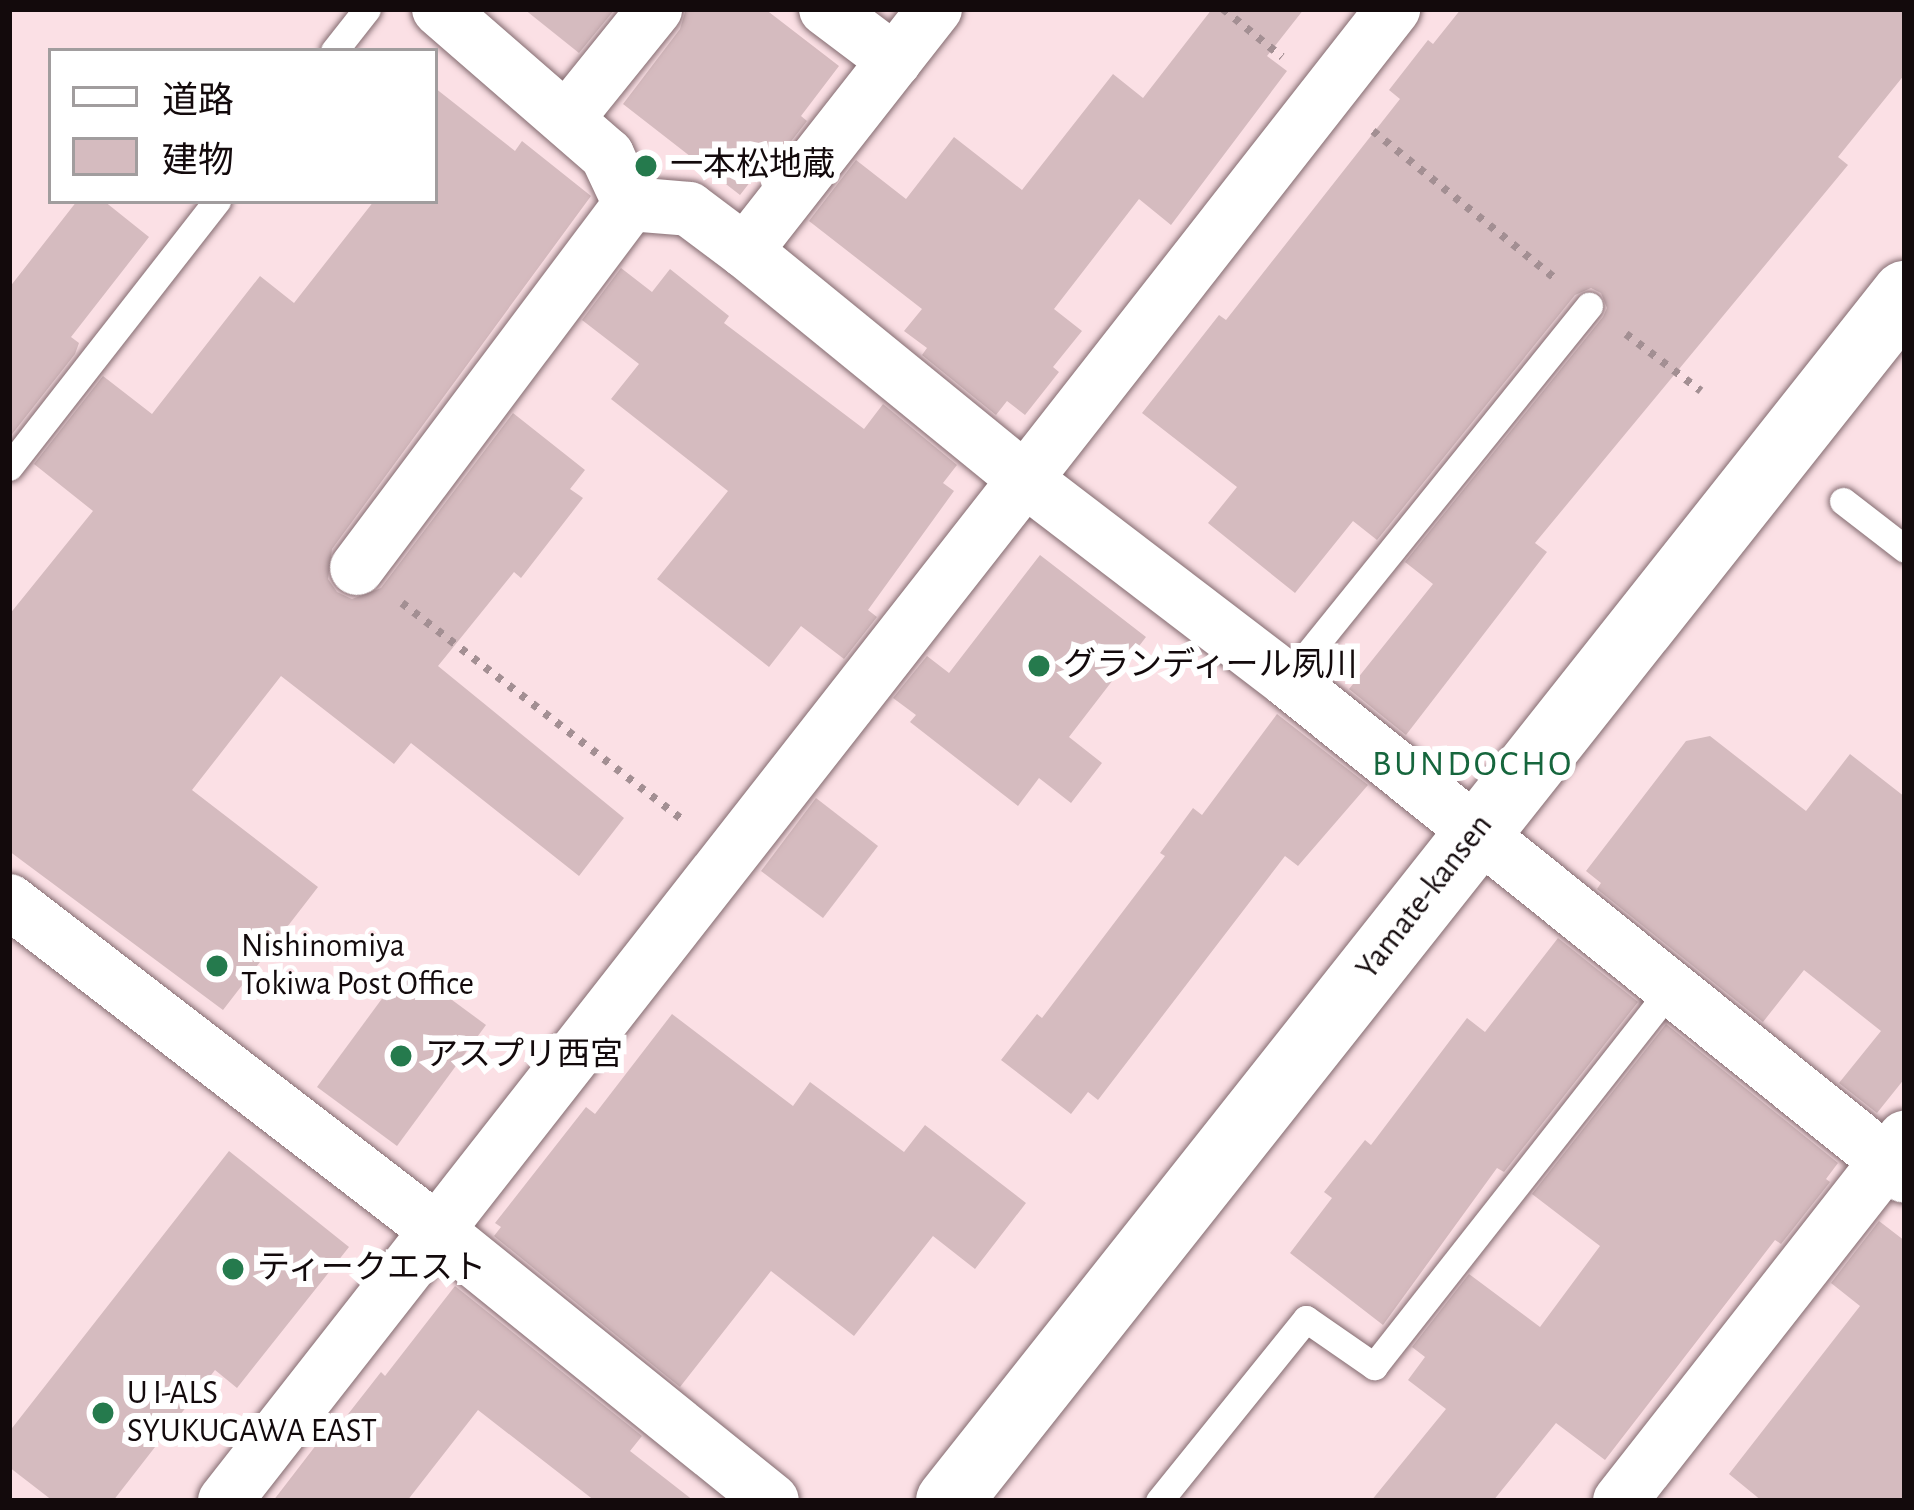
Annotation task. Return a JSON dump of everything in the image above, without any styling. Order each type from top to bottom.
[{"type":"street","points":[[439,9],[607,155],[630,204]]},
{"type":"street","points":[[568,117],[655,9]]},
{"type":"street","points":[[826,9],[895,62]]},
{"type":"street","points":[[745,251],[935,9]]},
{"type":"street","points":[[224,1501],[1394,9]]},
{"type":"street","points":[[630,204],[689,209],[745,251],[1023,478],[1287,680],[1670,990],[1899,1158],[1620,1501]]},
{"type":"street","points":[[357,568],[630,204]]},
{"type":"street","name":"Yamate-kansen","points":[[949,1501],[1905,294]]},
{"type":"street","points":[[9,901],[434,1228],[772,1501]]},
{"type":"lane","points":[[336,48],[367,9]]},
{"type":"lane","points":[[9,467],[215,204]]},
{"type":"lane","points":[[1287,680],[1589,306]]},
{"type":"lane","points":[[1843,501],[1905,549]]},
{"type":"lane","points":[[1159,1501],[1306,1319],[1374,1366],[1670,990]]},
{"type":"path","points":[[1223,9],[1701,391]]},
{"type":"path","points":[[357,568],[728,855]]},
{"type":"building","points":[[524,9],[615,9],[579,53]]},
{"type":"building","points":[[686,9],[765,9],[839,66],[801,116],[807,121],[759,182],[754,177],[740,195],[623,104],[680,29]]},
{"type":"building","points":[[1212,9],[1304,9],[1267,56],[1287,71],[1171,225],[1139,199],[1054,309],[1082,331],[1053,367],[1059,372],[1025,415],[1007,401],[996,415],[922,355],[927,348],[904,331],[922,309],[809,221],[856,160],[906,199],[954,137],[1022,190],[1113,74],[1143,98]]},
{"type":"building","points":[[1461,9],[1905,9],[1905,74],[1838,157],[1848,165],[1535,543],[1547,552],[1406,735],[1349,689],[1433,584],[1405,562],[1603,317],[1607,308],[1601,293],[1591,288],[1575,295],[1377,540],[1353,521],[1295,593],[1208,523],[1237,487],[1142,413],[1219,315],[1226,320],[1400,99],[1389,90],[1428,40],[1433,44]]},
{"type":"building","points":[[438,90],[515,151],[522,141],[591,196],[332,549],[328,579],[337,592],[352,599],[381,588],[513,413],[585,470],[570,489],[583,498],[521,578],[514,572],[438,666],[624,818],[579,876],[411,743],[394,764],[281,676],[192,790],[318,887],[223,1010],[9,851],[9,615],[93,511],[34,464],[103,376],[152,414],[260,276],[294,303],[372,204],[438,204]]},
{"type":"building","points":[[75,204],[108,204],[149,237],[71,337],[79,343],[75,354],[9,438],[9,288]]},
{"type":"building","points":[[621,268],[652,292],[670,269],[729,316],[724,323],[864,429],[883,404],[957,465],[943,483],[954,491],[868,610],[877,617],[844,659],[801,626],[769,667],[657,579],[728,491],[611,399],[639,364],[582,320]]},
{"type":"building","name":"グランディール夙川","points":[[1040,555],[1146,637],[1069,737],[1102,763],[1071,803],[1039,778],[1018,806],[910,722],[916,715],[893,698],[927,656],[949,673]]},
{"type":"building","points":[[1277,714],[1368,785],[1298,866],[1285,856],[1098,1100],[1088,1092],[1071,1114],[1001,1060],[1037,1014],[1042,1018],[1165,856],[1160,853],[1193,808],[1202,815]]},
{"type":"building","points":[[1710,736],[1806,811],[1850,754],[1905,797],[1905,1078],[1877,1113],[1839,1083],[1881,1031],[1804,970],[1763,1022],[1597,889],[1601,883],[1586,871],[1686,741]]},
{"type":"building","points":[[816,798],[878,846],[823,918],[761,871]]},
{"type":"building","points":[[1558,938],[1638,1002],[1504,1172],[1497,1168],[1383,1325],[1290,1253],[1332,1198],[1324,1192],[1365,1140],[1371,1145],[1467,1018],[1485,1032]]},
{"type":"building","name":"アスプリ西宮","points":[[406,966],[486,1025],[397,1146],[317,1087]]},
{"type":"building","points":[[672,1014],[793,1106],[810,1082],[904,1152],[925,1125],[1026,1203],[975,1269],[933,1236],[854,1336],[771,1271],[680,1387],[494,1236],[501,1227],[495,1223],[586,1107],[595,1114]]},
{"type":"building","points":[[1666,1024],[1838,1163],[1826,1179],[1830,1182],[1781,1244],[1775,1240],[1605,1460],[1556,1423],[1493,1501],[1371,1501],[1446,1409],[1408,1380],[1425,1357],[1412,1347],[1469,1274],[1540,1327],[1600,1246],[1532,1194]]},
{"type":"building","points":[[229,1151],[349,1247],[237,1388],[215,1370],[113,1501],[53,1501],[9,1467],[9,1432]]},
{"type":"building","points":[[1879,1221],[1905,1241],[1905,1501],[1762,1501],[1729,1474],[1860,1306],[1831,1283]]},
{"type":"building","points":[[455,1286],[642,1436],[630,1451],[694,1501],[595,1501],[478,1410],[407,1501],[273,1501],[340,1414],[345,1418],[381,1372],[385,1376]]},
{"type":"place","name":"一本松地蔵","points":[[646,166]]},
{"type":"place","name":"グランディール夙川","points":[[1039,666]]},
{"type":"place","name":"Nishinomiya Tokiwa Post Office","points":[[217,966]]},
{"type":"place","name":"アスプリ西宮","points":[[401,1056]]},
{"type":"place","name":"ティークエスト","points":[[233,1269]]},
{"type":"place","name":"U I-ALS SYUKUGAWA EAST","points":[[103,1413]]},
{"type":"district","name":"BUNDOCHO","points":[[1473,765]]}]
